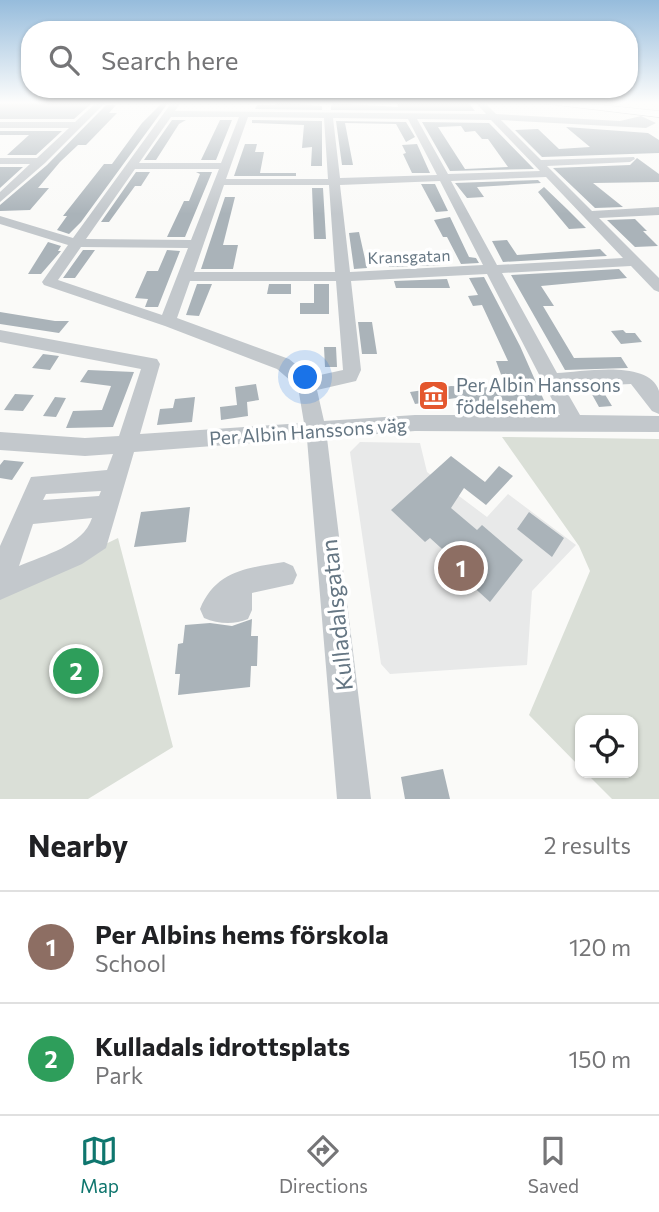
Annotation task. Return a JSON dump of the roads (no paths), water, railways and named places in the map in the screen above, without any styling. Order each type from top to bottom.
[{"type":"street","points":[[0,198],[63,139]]},
{"type":"street","points":[[151,139],[48,282],[151,318],[168,321],[283,364],[297,373],[307,386],[349,376],[352,370],[330,139]]},
{"type":"street","points":[[168,321],[235,139]]},
{"type":"street","points":[[423,139],[574,423]]},
{"type":"street","points":[[517,139],[657,283]]},
{"type":"street","points":[[540,163],[630,159]]},
{"type":"street","points":[[0,161],[41,161]]},
{"type":"street","points":[[131,166],[225,166]]},
{"type":"street","points":[[219,182],[334,182],[550,174]]},
{"type":"street","points":[[590,215],[659,211]]},
{"type":"street","points":[[0,220],[76,243],[197,244]]},
{"type":"street","name":"Kransgatan","points":[[185,276],[343,277],[635,262]]},
{"type":"street","points":[[0,336],[151,363],[97,540],[73,555],[0,586]]},
{"type":"street","points":[[552,380],[635,377],[643,383],[659,406]]},
{"type":"street","name":"Kulladalsgatan","points":[[307,386],[316,430],[354,799]]},
{"type":"street","name":"Per Albin Hanssons väg","points":[[0,441],[43,446],[124,446],[415,423],[659,424]]},
{"type":"street","points":[[0,586],[26,513],[40,484],[114,480]]},
{"type":"street","points":[[26,513],[107,506]]},
{"type":"street","points":[[239,582],[284,575]]},
{"type":"place","name":"Per Albin Hanssons födelsehem","points":[[433,395]]},
{"type":"place","name":"Per Albins hems förskola","points":[[461,568]]},
{"type":"place","name":"Kulladals idrottsplats","points":[[76,671]]}]
